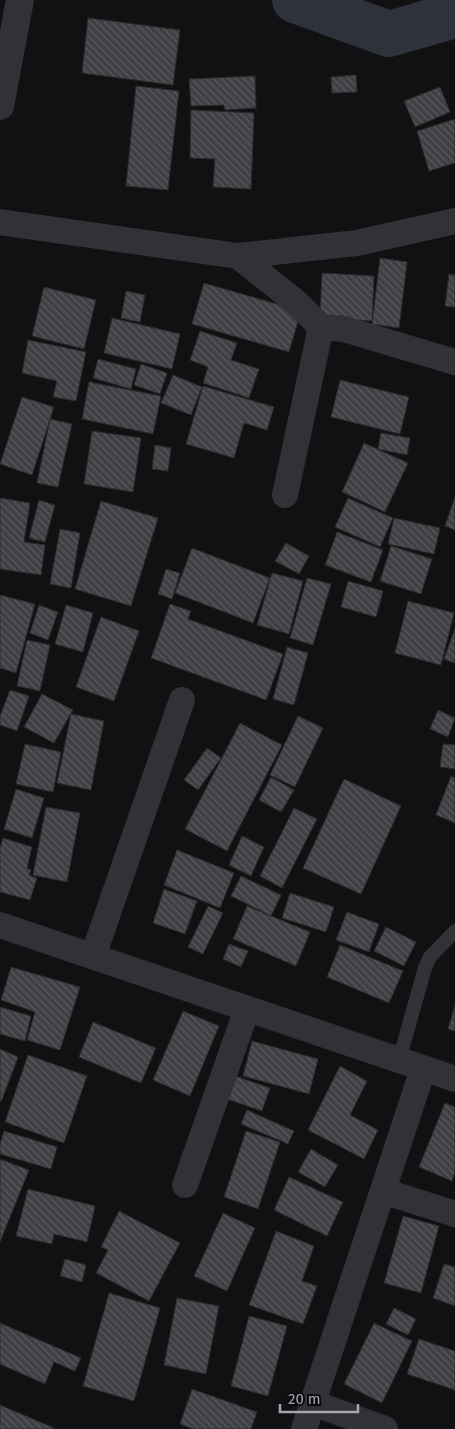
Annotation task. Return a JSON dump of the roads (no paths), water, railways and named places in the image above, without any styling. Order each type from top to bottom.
[{"type":"street","points":[[0,106],[20,0]]},
{"type":"street","points":[[0,222],[238,256],[357,243],[455,221]]},
{"type":"street","points":[[238,256],[297,302],[321,327],[344,329],[455,362]]},
{"type":"street","points":[[285,495],[321,327]]},
{"type":"street","points":[[92,956],[182,700]]},
{"type":"street","points":[[0,925],[455,1079]]},
{"type":"street","points":[[185,1185],[247,1009]]},
{"type":"street","points":[[304,1429],[423,1069]]},
{"type":"street","points":[[383,1190],[455,1214]]},
{"type":"street","points":[[313,1403],[385,1429]]},
{"type":"lane","points":[[398,1060],[430,957],[455,931]]},
{"type":"waterway","points":[[295,0],[389,34],[455,15]]}]
